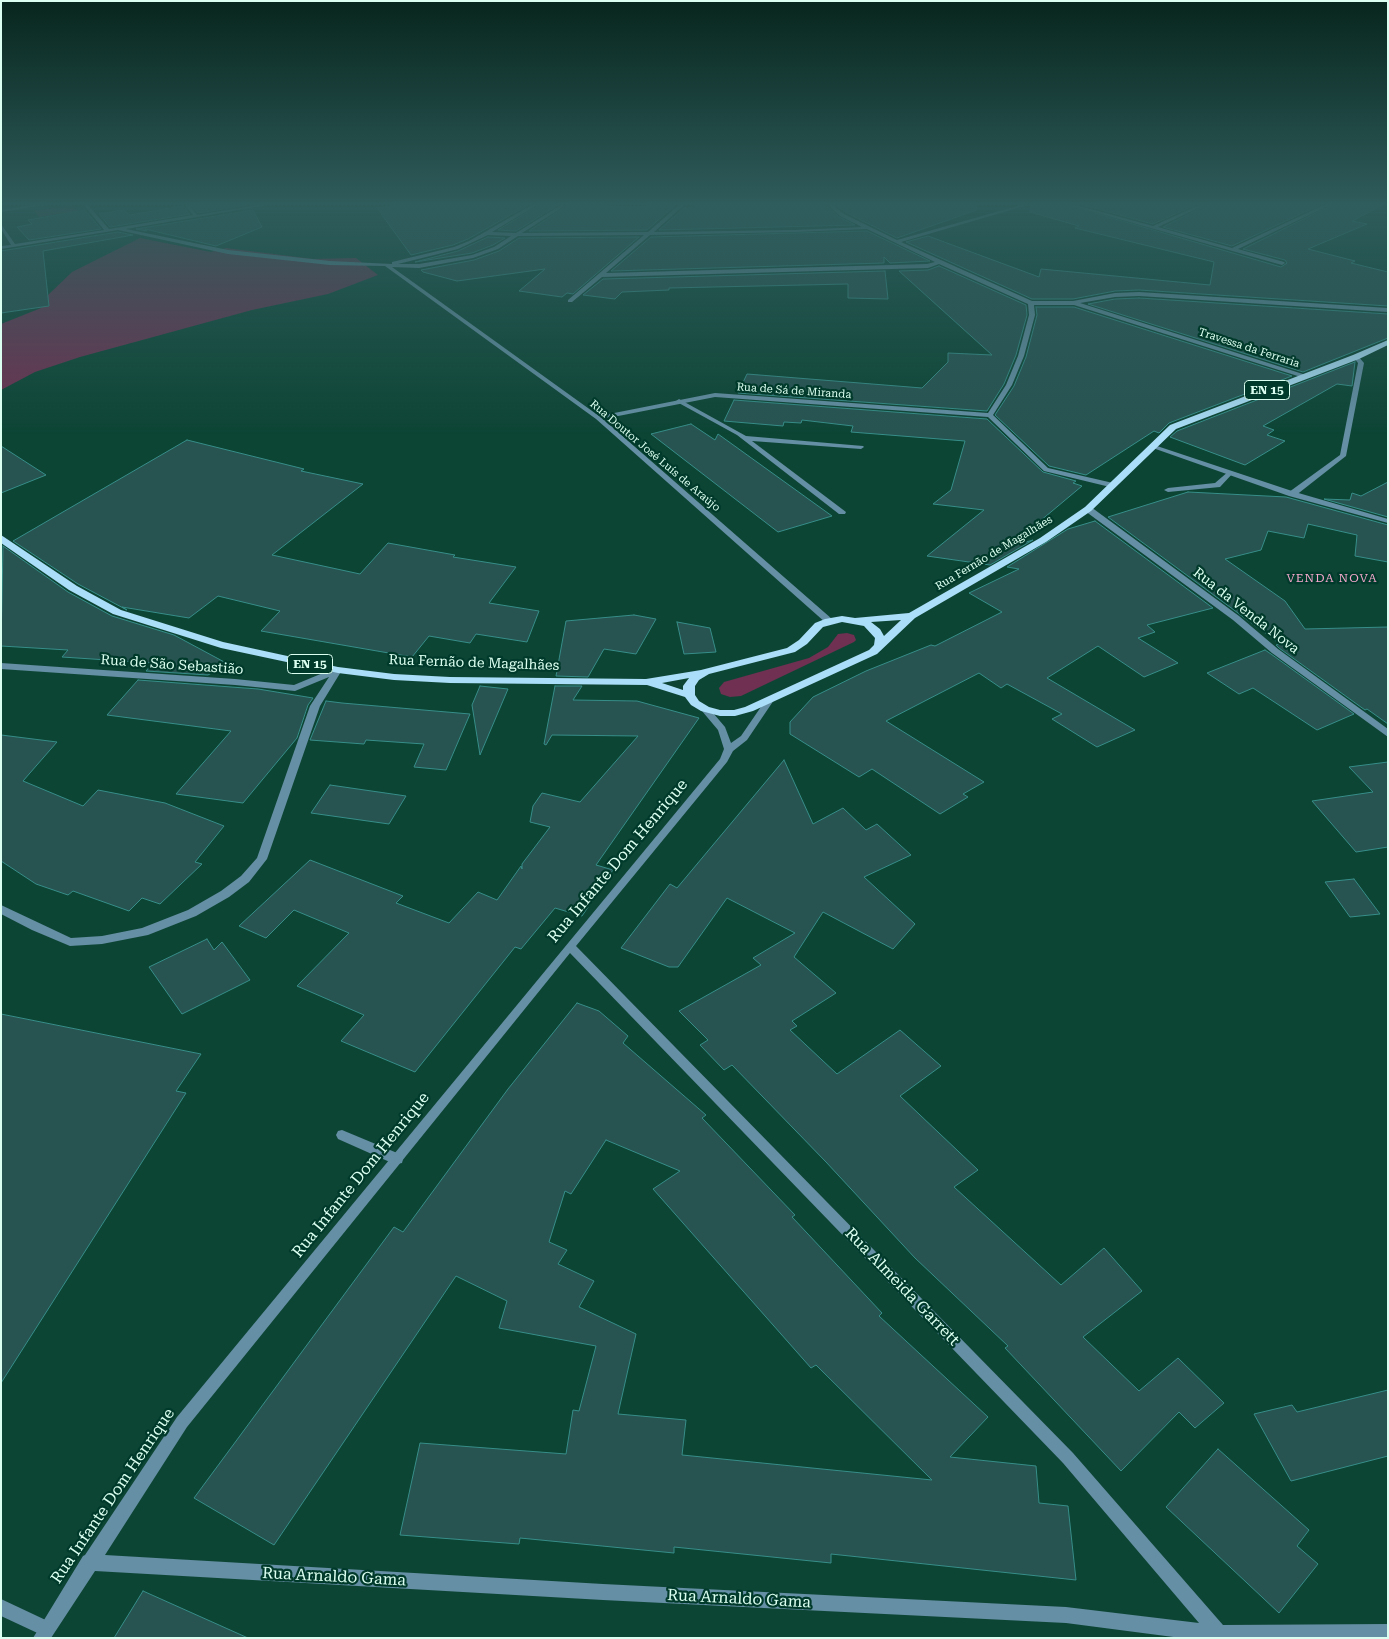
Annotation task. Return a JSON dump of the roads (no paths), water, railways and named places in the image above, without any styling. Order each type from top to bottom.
[{"type":"main road","name":"EN 15","points":[[1088,509],[1110,485],[1173,427],[1356,357],[1388,342]]},
{"type":"main road","name":"Rua Fernão de Magalhães","points":[[705,709],[720,713],[749,709],[873,652],[911,616],[1043,540],[1088,509]]},
{"type":"main road","name":"Rua Fernão de Magalhães","points":[[1,538],[74,588],[117,612],[222,645],[338,670],[394,677],[450,680],[646,682],[705,672],[791,650],[803,642],[818,625],[829,621],[855,621],[911,616]]},
{"type":"main road","points":[[855,621],[867,624],[876,631],[880,638],[879,646]]},
{"type":"main road","points":[[705,672],[695,678],[689,686],[689,695],[695,703],[705,709]]},
{"type":"main road","name":"Rua Fernão de Magalhães","points":[[646,682],[689,695]]},
{"type":"street","name":"Rua Doutor José Luís de Araújo","points":[[409,281],[598,418],[829,621]]},
{"type":"street","points":[[570,301],[593,281]]},
{"type":"street","points":[[983,281],[1031,303],[1073,303],[1115,295],[1139,294],[1388,310]]},
{"type":"street","points":[[1031,303],[1032,314],[1021,356],[1009,385],[990,415],[1046,470],[1110,485]]},
{"type":"street","name":"Travessa da Ferraria","points":[[1073,303],[1304,376]]},
{"type":"street","points":[[1292,494],[1343,456],[1361,363],[1356,357]]},
{"type":"street","name":"Rua de Sá de Miranda","points":[[598,418],[715,395],[990,415]]},
{"type":"street","points":[[679,401],[744,438],[842,512]]},
{"type":"street","points":[[744,438],[861,446]]},
{"type":"street","points":[[1152,446],[1292,494],[1388,521]]},
{"type":"street","points":[[1168,490],[1216,485],[1230,473]]},
{"type":"street","name":"Rua da Venda Nova","points":[[1088,509],[1236,618],[1275,651],[1388,734]]},
{"type":"street","name":"Rua de São Sebastião","points":[[1,666],[295,688],[338,670]]},
{"type":"street","points":[[1,909],[36,928],[70,942],[102,940],[144,932],[192,913],[225,894],[245,879],[262,859],[315,706],[338,670]]},
{"type":"street","name":"Rua Infante Dom Henrique","points":[[43,1633],[182,1422],[396,1158],[724,760],[729,749],[744,738],[770,700]]},
{"type":"street","points":[[705,709],[722,729],[729,749]]},
{"type":"street","name":"Rua Almeida Garrett","points":[[570,946],[1068,1458],[1221,1636]]},
{"type":"street","points":[[342,1135],[396,1158]]},
{"type":"street","name":"Rua Arnaldo Gama","points":[[89,1562],[583,1591],[1066,1615],[1221,1636],[1388,1632]]},
{"type":"street","points":[[1,1606],[43,1633]]},
{"type":"district","name":"VENDA NOVA","points":[[1332,578]]}]
